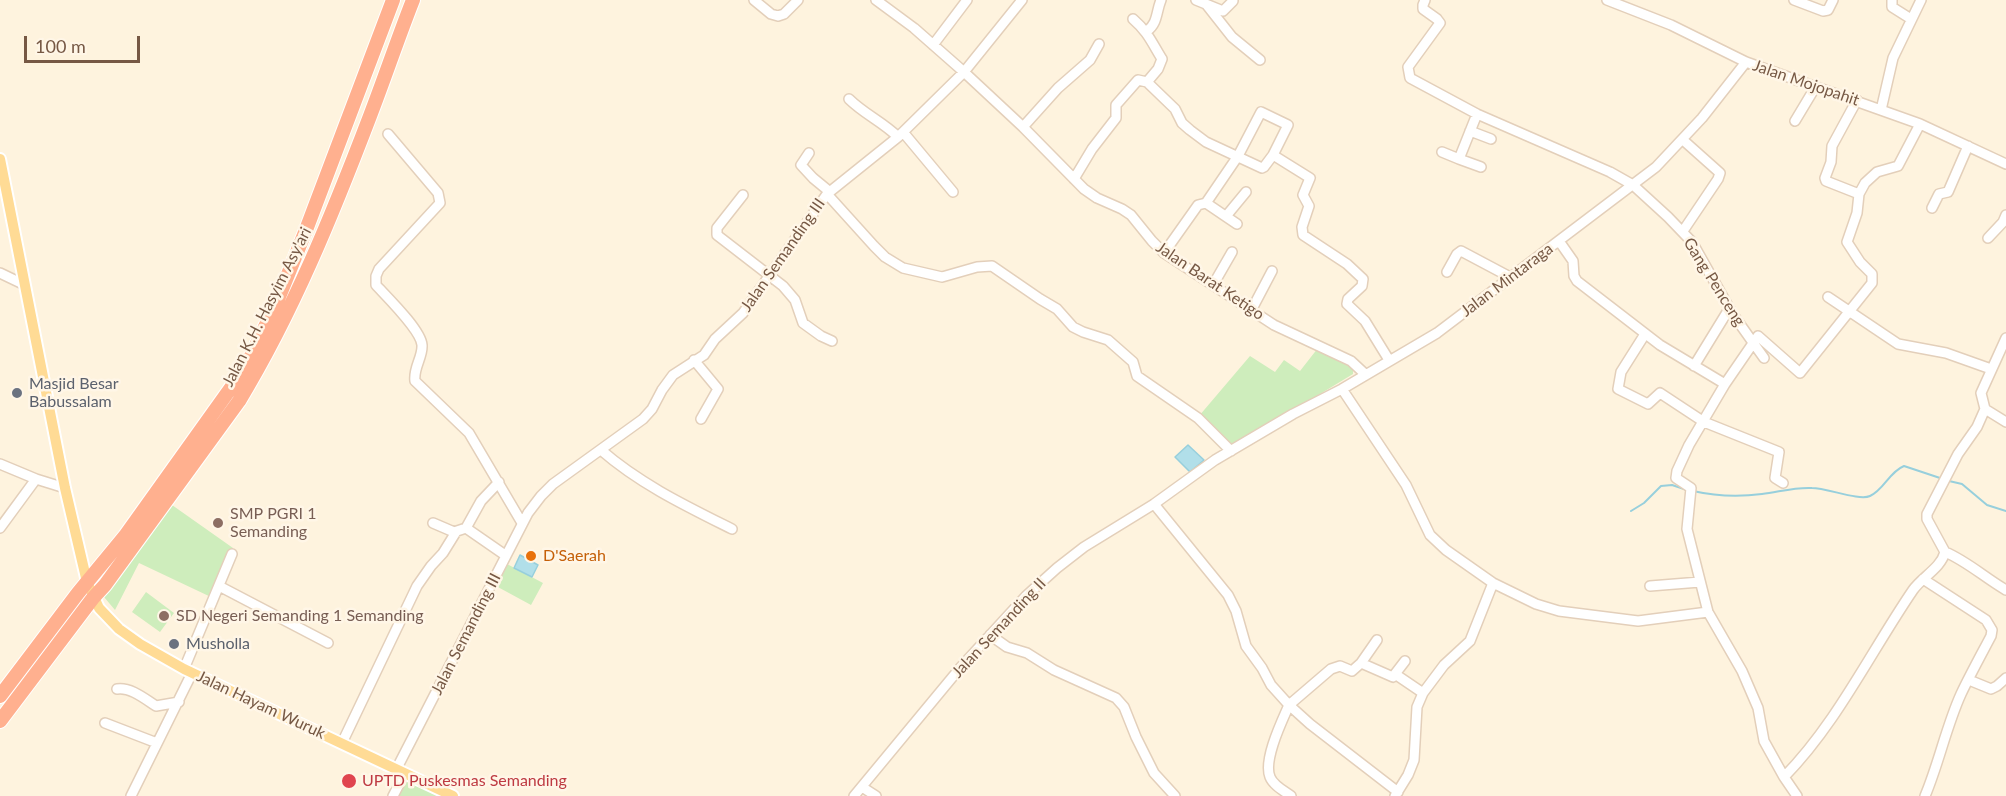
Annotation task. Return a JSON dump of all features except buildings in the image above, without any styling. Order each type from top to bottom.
[{"type":"highway","name":"Jalan K.H. Hasyim Asy'ari","points":[[90,590],[251,356],[276,304],[393,0]]},
{"type":"highway","name":"Jalan K.H. Hasyim Asy'ari","points":[[90,590],[105,585],[238,401],[256,372],[316,250],[370,116],[413,0]]},
{"type":"highway","points":[[357,95],[368,85],[402,4],[407,6],[406,18]]},
{"type":"highway","points":[[0,696],[90,590]]},
{"type":"highway","points":[[0,721],[90,590]]},
{"type":"main road","points":[[0,159],[65,488],[90,590]]},
{"type":"main road","name":"Jalan Hayam Wuruk","points":[[90,590],[99,608],[119,629],[140,644],[188,671],[453,796]]},
{"type":"street","points":[[754,0],[771,14],[778,16],[784,14],[798,0]]},
{"type":"street","name":"Jalan Barat Ketigo","points":[[876,0],[964,72],[1093,196],[1128,213],[1164,252],[1278,327],[1351,362],[1365,374]]},
{"type":"street","points":[[933,45],[967,0]]},
{"type":"street","name":"Jalan Semanding III","points":[[393,796],[401,771],[506,555],[522,524],[541,496],[553,484],[643,419],[652,409],[673,375],[704,355],[716,339],[743,313],[829,193],[901,134],[964,72],[1022,0]]},
{"type":"street","points":[[1147,31],[1155,24],[1161,0]]},
{"type":"street","points":[[1196,0],[1223,11],[1233,2]]},
{"type":"street","name":"Gang Penceng","points":[[1425,0],[1423,9],[1440,23],[1408,67],[1410,78],[1477,114],[1610,172],[1633,185],[1683,231],[1699,253],[1729,309],[1764,358]]},
{"type":"street","name":"Jalan Mojopahit","points":[[1607,0],[1634,10],[1746,62],[1920,124],[2006,164]]},
{"type":"street","points":[[1634,10],[1638,0]]},
{"type":"street","points":[[1794,0],[1823,12],[1828,10],[1833,0]]},
{"type":"street","points":[[1892,0],[1892,7],[1911,19]]},
{"type":"street","points":[[1881,110],[1889,69],[1921,0]]},
{"type":"street","points":[[1206,4],[1232,38],[1260,60]]},
{"type":"street","points":[[1133,19],[1147,31],[1162,60],[1147,82]]},
{"type":"street","points":[[1023,127],[1058,87],[1090,60],[1099,44]]},
{"type":"street","name":"Jalan Mintaraga","points":[[1231,451],[1437,333],[1559,241],[1656,167],[1683,140],[1746,62]]},
{"type":"street","points":[[1074,179],[1092,149],[1116,118],[1116,105],[1138,80],[1147,82],[1175,109],[1182,123],[1206,142],[1238,156],[1262,168],[1273,155],[1288,125],[1262,111],[1238,156],[1206,203],[1196,207],[1164,252]]},
{"type":"street","points":[[1795,121],[1816,86]]},
{"type":"street","points":[[849,99],[860,110],[901,134],[953,192]]},
{"type":"street","points":[[1857,100],[1832,146],[1831,162],[1825,177],[1826,181],[1858,194]]},
{"type":"street","points":[[1459,159],[1477,114]]},
{"type":"street","points":[[1797,796],[1764,741],[1758,708],[1742,672],[1708,612],[1688,529],[1691,491],[1689,485],[1677,480],[1675,475],[1689,445],[1725,384],[1758,336],[1800,373],[1873,280],[1872,274],[1847,242],[1857,213],[1858,194],[1865,183],[1877,172],[1898,166],[1920,124]]},
{"type":"street","points":[[1470,131],[1491,139]]},
{"type":"street","points":[[388,134],[438,193],[440,203],[379,269],[376,285],[408,321],[422,342],[414,376],[415,381],[469,433],[522,524]]},
{"type":"street","points":[[1683,140],[1720,175],[1683,231]]},
{"type":"street","points":[[1932,208],[1939,194],[1947,192],[1968,146]]},
{"type":"street","points":[[1442,152],[1481,167]]},
{"type":"street","points":[[809,153],[801,165],[829,193],[879,252],[903,268],[942,277],[988,266],[1004,273],[1057,309],[1073,327],[1108,340],[1133,362],[1137,376],[1198,418],[1231,451]]},
{"type":"street","points":[[1273,155],[1311,178],[1303,195],[1309,204],[1302,227],[1303,235],[1347,264],[1363,279],[1362,286],[1347,299],[1347,304],[1365,321],[1389,360]]},
{"type":"street","points":[[1227,215],[1246,192]]},
{"type":"street","points":[[743,195],[717,228],[717,235],[783,286],[792,296],[803,323],[832,341]]},
{"type":"street","points":[[1206,203],[1227,215],[1237,224]]},
{"type":"street","points":[[1988,238],[2003,222],[2006,215]]},
{"type":"street","points":[[1559,241],[1572,261],[1575,279],[1645,334],[1725,384]]},
{"type":"street","points":[[1447,272],[1456,254],[1461,251],[1510,277]]},
{"type":"street","points":[[1213,285],[1232,252]]},
{"type":"street","points":[[1252,309],[1272,271]]},
{"type":"street","points":[[0,273],[26,285]]},
{"type":"street","points":[[1828,297],[1898,344],[1946,353],[1991,369]]},
{"type":"street","points":[[1694,366],[1729,309]]},
{"type":"street","points":[[1645,334],[1621,372],[1618,389],[1648,404],[1660,393],[1704,422],[1779,452],[1775,477],[1783,483]]},
{"type":"street","points":[[2006,338],[1981,393],[1985,409],[1977,427],[1958,454],[1927,514],[1927,519],[1945,552],[1964,561],[1986,579],[2006,590]]},
{"type":"street","points":[[694,360],[718,389],[701,418]]},
{"type":"street","points":[[1342,389],[1406,485],[1430,535],[1446,550],[1493,583],[1536,604],[1559,611],[1638,621],[1708,612]]},
{"type":"street","points":[[1985,409],[2006,422]]},
{"type":"street","points":[[601,450],[648,486],[732,529]]},
{"type":"street","name":"Jalan Semanding II","points":[[854,796],[937,694],[1026,596],[1057,568],[1112,529],[1154,504],[1231,451]]},
{"type":"street","points":[[0,464],[65,488]]},
{"type":"street","points":[[0,528],[36,479]]},
{"type":"street","points":[[342,743],[417,586],[456,532],[466,528],[481,501],[499,482]]},
{"type":"street","points":[[1154,504],[1228,595],[1236,611],[1246,646],[1271,685],[1310,724],[1396,794],[1413,766],[1417,707],[1423,693],[1444,665],[1470,641],[1493,583]]},
{"type":"street","points":[[433,523],[456,532]]},
{"type":"street","points":[[466,528],[506,555]]},
{"type":"street","points":[[1784,777],[1810,750],[1906,600],[1943,559],[1945,552]]},
{"type":"street","points":[[131,796],[179,702],[188,671],[232,554]]},
{"type":"street","points":[[1923,579],[1991,625],[1991,636],[1950,721],[1935,772],[1925,796]]},
{"type":"street","points":[[1650,586],[1700,582]]},
{"type":"street","points":[[219,586],[328,643]]},
{"type":"street","points":[[990,636],[1007,647],[1027,653],[1048,667],[1116,698],[1124,707],[1154,772],[1175,796]]},
{"type":"street","points":[[1291,796],[1270,780],[1269,773],[1273,741],[1289,705],[1331,669],[1340,666],[1352,671],[1361,663],[1377,640]]},
{"type":"street","points":[[1361,663],[1393,677],[1405,661]]},
{"type":"street","points":[[1395,674],[1423,693]]},
{"type":"street","points":[[1969,680],[1991,689],[2006,678]]},
{"type":"street","points":[[117,689],[123,688],[156,706],[179,702]]},
{"type":"street","points":[[105,723],[158,743]]},
{"type":"street","points":[[861,787],[876,796]]},
{"type":"green space","points":[[1318,348],[1346,361],[1353,369],[1353,374],[1231,448],[1199,416],[1250,356],[1275,372],[1284,360],[1300,371]]},
{"type":"green space","points":[[172,505],[233,548],[213,598],[139,563],[115,610],[104,597]]},
{"type":"green space","points":[[507,564],[543,583],[531,605],[496,586]]},
{"type":"green space","points":[[146,592],[174,613],[160,632],[132,612]]},
{"type":"green space","points":[[408,777],[448,796],[398,796]]},
{"type":"water","points":[[1188,445],[1204,460],[1190,472],[1175,457]]},
{"type":"water","points":[[520,555],[538,565],[532,577],[514,568]]},
{"type":"waterway","points":[[1693,491],[1745,496],[1812,488],[1865,497],[1879,490],[1894,472],[1904,466],[1943,479]]},
{"type":"waterway","points":[[1949,481],[1962,484],[1987,505],[2006,511]]},
{"type":"waterway","points":[[1631,511],[1644,503],[1661,486],[1672,485],[1687,490]]},
{"type":"place","name":"Masjid Besar Babussalam","points":[[17,393]]},
{"type":"place","name":"SMP PGRI 1 Semanding","points":[[218,523]]},
{"type":"place","name":"D'Saerah","points":[[531,556]]},
{"type":"place","name":"SD Negeri Semanding 1 Semanding","points":[[164,616]]},
{"type":"place","name":"Musholla","points":[[174,644]]},
{"type":"place","name":"UPTD Puskesmas Semanding","points":[[349,781]]}]
